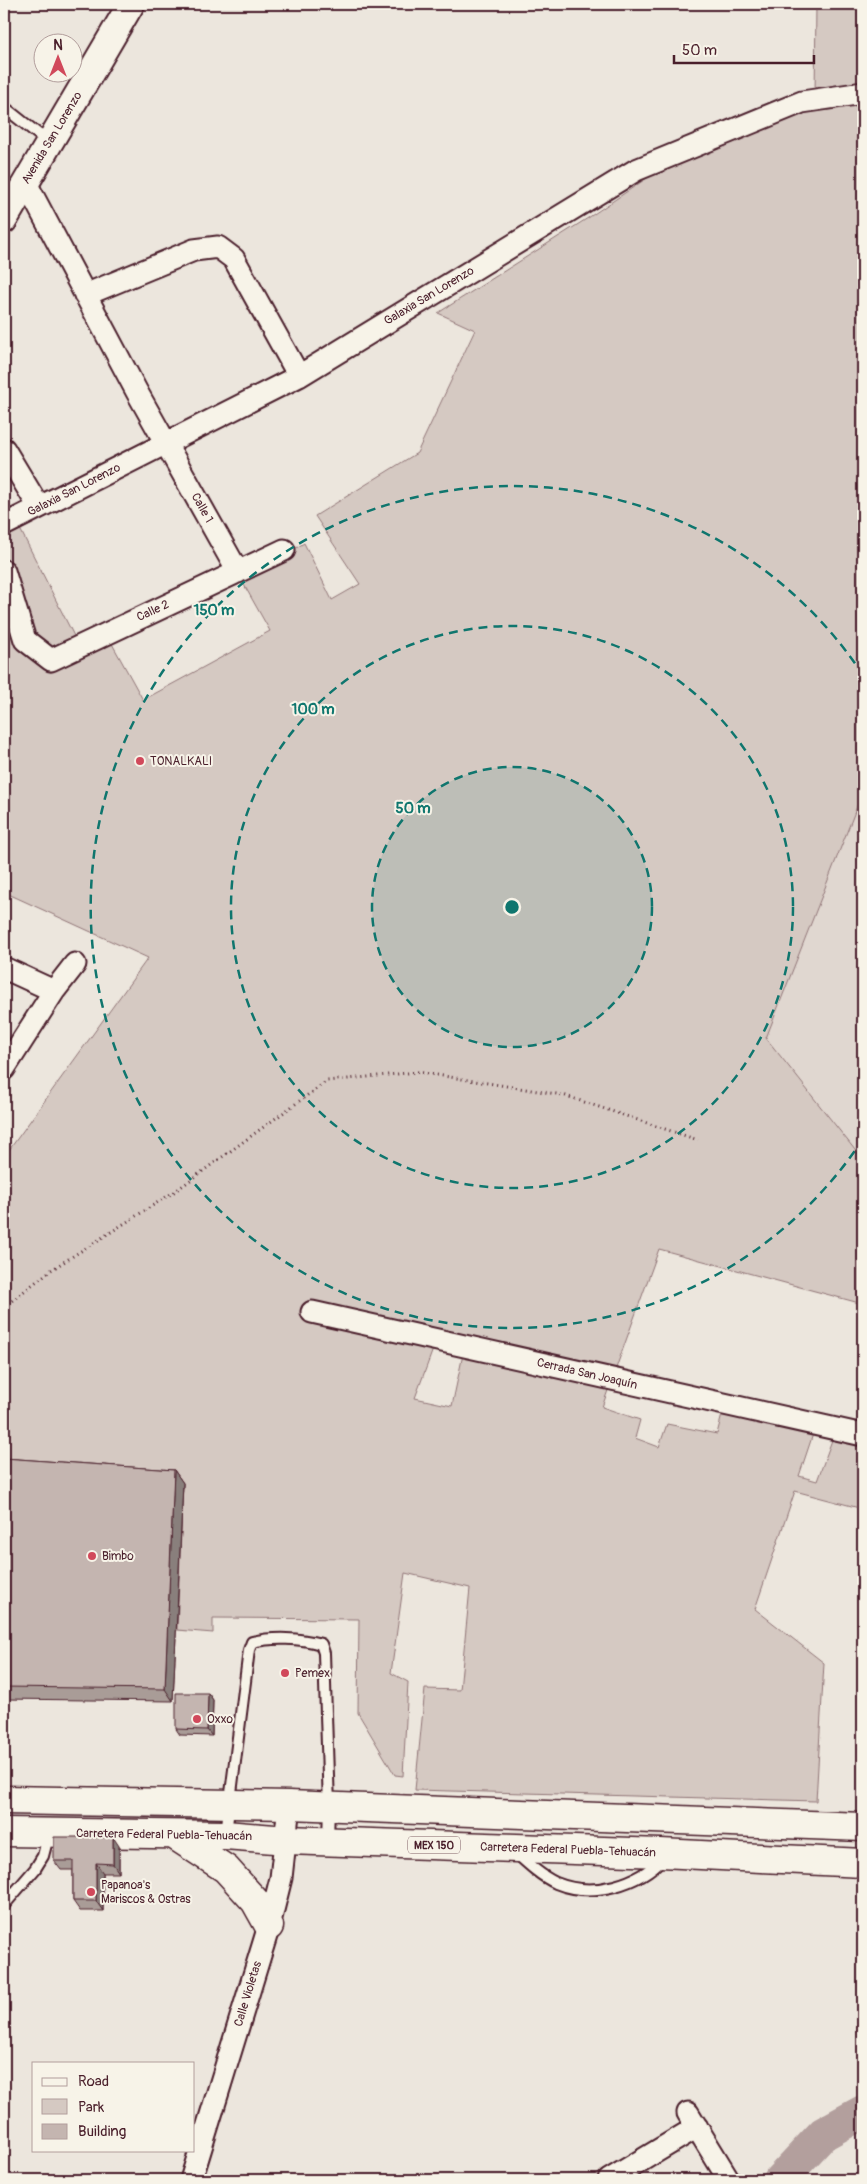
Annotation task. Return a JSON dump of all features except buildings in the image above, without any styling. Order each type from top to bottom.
[{"type":"main road","points":[[4,1800],[329,1806],[863,1828]]},
{"type":"main road","name":"Carretera Federal Puebla-Tehuacán","points":[[4,1832],[225,1835],[287,1840],[668,1853],[863,1862]]},
{"type":"main road","points":[[174,1834],[226,1869],[255,1901],[269,1926]]},
{"type":"street","name":"Avenida San Lorenzo","points":[[4,220],[131,4]]},
{"type":"street","name":"Galaxia San Lorenzo","points":[[4,526],[299,376],[636,170],[802,102],[863,93]]},
{"type":"street","name":"Calle 1","points":[[26,183],[166,444],[238,572]]},
{"type":"street","points":[[86,294],[194,250],[218,247],[234,259],[299,376]]},
{"type":"street","points":[[4,449],[39,507]]},
{"type":"street","name":"Calle 2","points":[[4,571],[24,640],[51,660],[284,550]]},
{"type":"street","points":[[4,1069],[54,991],[74,964]]},
{"type":"street","points":[[4,968],[54,991]]},
{"type":"street","name":"Cerrada San Joaquín","points":[[312,1312],[863,1435]]},
{"type":"street","name":"Calle Violetas","points":[[191,2180],[269,1926],[281,1878],[290,1805]]},
{"type":"street","points":[[609,2180],[692,2120],[729,2180]]},
{"type":"lane","points":[[4,107],[49,143]]},
{"type":"lane","points":[[225,1835],[249,1650],[252,1642],[264,1639],[310,1641],[320,1644],[324,1653],[329,1806],[328,1841]]},
{"type":"lane","points":[[4,1905],[35,1869],[43,1856],[49,1832]]},
{"type":"lane","points":[[509,1848],[540,1874],[558,1884],[580,1888],[602,1888],[630,1882],[653,1868],[668,1853]]},
{"type":"path","points":[[4,1307],[51,1270],[174,1192],[327,1081],[418,1072],[563,1096],[698,1140]]},
{"type":"shaded area","points":[[863,791],[863,1160],[766,1038]]},
{"type":"green space","points":[[816,4],[863,4],[863,89],[815,97]]},
{"type":"green space","points":[[863,95],[863,791],[766,1038],[863,1160],[863,1304],[659,1249],[602,1407],[640,1420],[635,1438],[659,1447],[667,1424],[717,1434],[726,1399],[863,1431],[863,1509],[795,1491],[755,1609],[824,1663],[816,1801],[415,1790],[425,1689],[460,1690],[470,1588],[405,1573],[391,1673],[408,1682],[403,1776],[395,1775],[358,1713],[359,1619],[213,1618],[213,1633],[177,1630],[183,1483],[4,1470],[4,1157],[148,958],[4,892],[4,528],[16,521],[75,638],[105,631],[143,700],[270,631],[243,583],[304,543],[332,600],[360,584],[315,516],[417,453],[475,330],[438,313],[588,218],[700,142]],"holes":[[[439,1333],[466,1340],[452,1406],[415,1398]],[[813,1434],[832,1440],[817,1481],[799,1476]]]},
{"type":"waterway","points":[[780,2180],[823,2134],[863,2112]]},
{"type":"place","name":"TONALKALI","points":[[140,761]]},
{"type":"place","name":"Bimbo","points":[[92,1556]]},
{"type":"place","name":"Pemex","points":[[285,1673]]},
{"type":"place","name":"Oxxo","points":[[197,1719]]},
{"type":"place","name":"Papanoa's Mariscos & Ostras","points":[[91,1892]]}]
